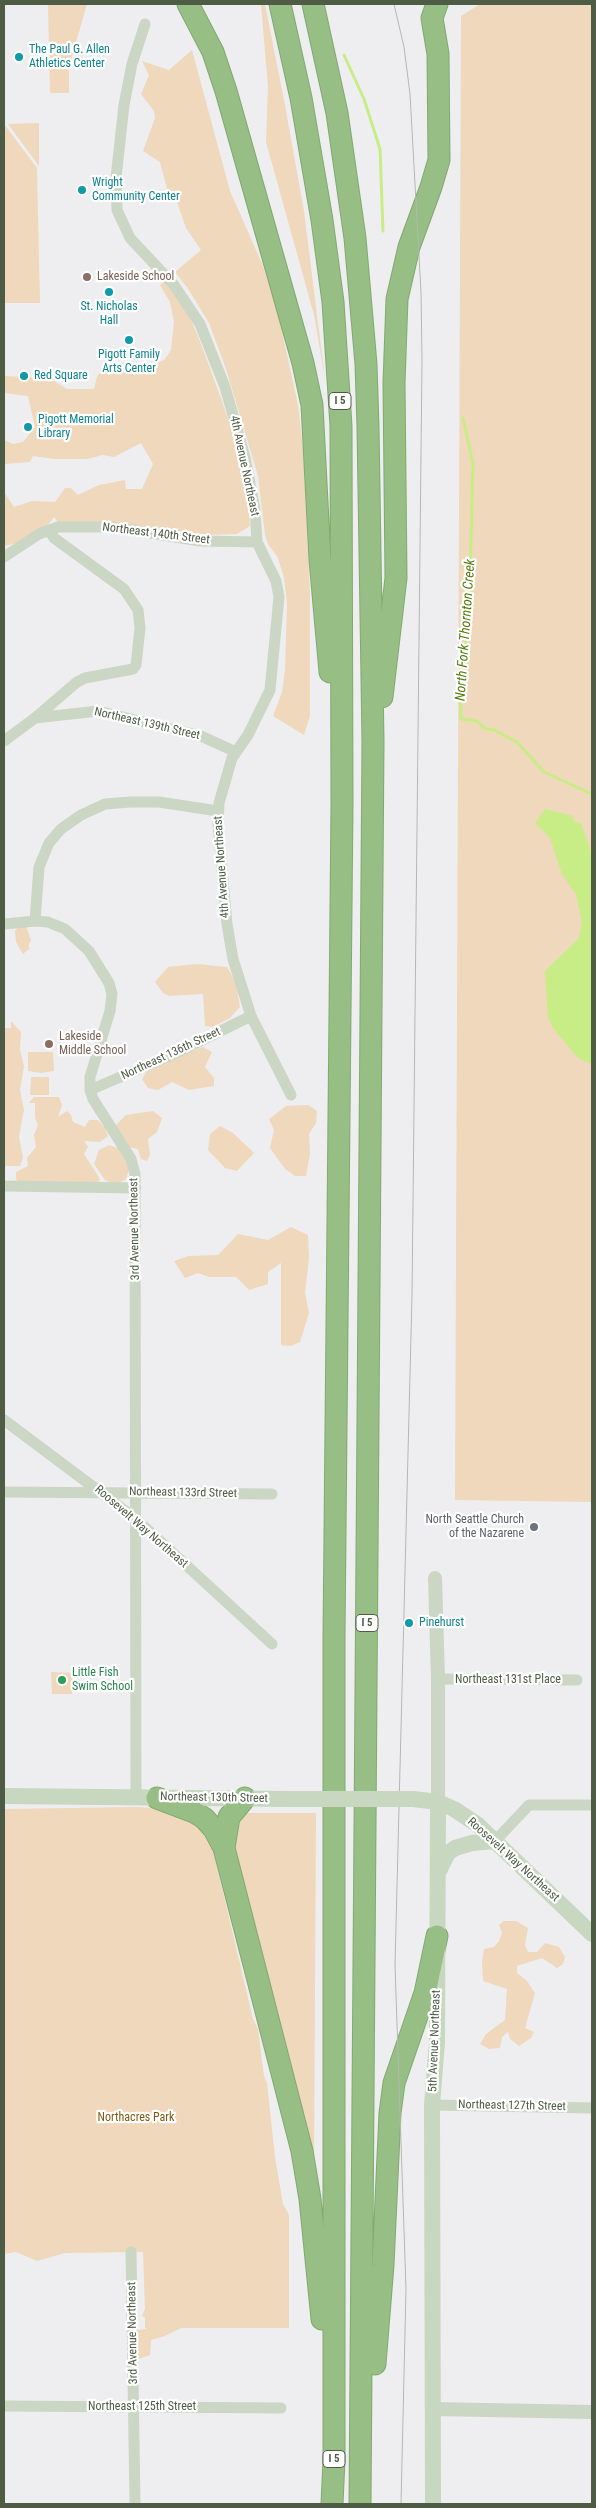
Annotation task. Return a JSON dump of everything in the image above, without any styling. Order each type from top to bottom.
[{"type":"highway","points":[[175,4],[199,23]]},
{"type":"highway","points":[[188,4],[213,52],[226,91],[303,363],[312,405],[320,560],[342,804]]},
{"type":"highway","name":"I 5","points":[[280,4],[301,98],[316,179],[336,344],[341,426],[343,540],[342,804],[334,1635],[334,2414],[332,2504]]},
{"type":"highway","name":"I 5","points":[[313,4],[344,158],[362,301],[368,427],[373,741],[360,2504]]},
{"type":"highway","points":[[373,741],[386,680],[395,588],[394,383],[397,299],[408,246],[431,187],[439,160],[438,54],[432,18],[437,4]]},
{"type":"highway","points":[[146,1797],[194,1812],[204,1818],[214,1829],[224,1848],[302,2151],[310,2200],[334,2414]]},
{"type":"highway","points":[[224,1848],[229,1817],[233,1809],[245,1798]]},
{"type":"highway","points":[[369,2504],[390,2113],[394,2083],[425,1993],[437,1936]]},
{"type":"main road","name":"Northeast 130th Street","points":[[4,1796],[425,1801]]},
{"type":"main road","name":"Roosevelt Way Northeast","points":[[425,1801],[454,1809],[478,1825],[592,1934]]},
{"type":"main road","name":"5th Avenue Northeast","points":[[425,1801],[437,1880],[437,2042],[432,2105],[433,2504]]},
{"type":"main road","points":[[437,1880],[441,1865],[448,1853],[455,1848],[472,1843],[495,1841]]},
{"type":"street","name":"4th Avenue Northeast","points":[[145,24],[132,64],[124,105],[116,178],[117,210],[130,238],[174,285],[200,324],[225,388],[245,457],[254,510],[257,542],[276,580],[279,597],[273,677],[266,702],[248,735],[236,752],[225,781],[218,811],[219,848],[229,937],[251,1016],[291,1095]]},
{"type":"street","name":"Northeast 140th Street","points":[[4,557],[48,530],[58,527],[103,527],[200,541],[257,542]]},
{"type":"street","points":[[4,742],[77,682],[85,678],[133,669],[136,665],[140,628],[138,610],[124,589],[54,538],[48,530]]},
{"type":"street","name":"Northeast 139th Street","points":[[35,718],[98,711],[201,736],[236,752]]},
{"type":"street","points":[[35,920],[39,867],[48,844],[61,829],[81,815],[105,804],[130,802],[159,802],[218,811]]},
{"type":"street","points":[[4,924],[35,920],[57,925],[79,940],[99,964],[110,983],[112,1003],[92,1068],[90,1090]]},
{"type":"street","name":"Northeast 136th Street","points":[[90,1090],[176,1053],[251,1016]]},
{"type":"street","name":"3rd Avenue Northeast","points":[[90,1090],[93,1099],[131,1159],[135,1174],[135,1492],[146,1797]]},
{"type":"street","points":[[4,1186],[136,1188]]},
{"type":"street","name":"Roosevelt Way Northeast","points":[[4,1420],[102,1492],[136,1520],[272,1644]]},
{"type":"street","name":"Northeast 133rd Street","points":[[4,1492],[272,1494]]},
{"type":"street","name":"5th Avenue Northeast","points":[[425,1801],[438,1679],[435,1578]]},
{"type":"street","name":"Northeast 131st Place","points":[[438,1679],[577,1680]]},
{"type":"street","points":[[495,1841],[529,1805],[592,1805]]},
{"type":"street","name":"Northeast 127th Street","points":[[432,2105],[592,2108]]},
{"type":"street","name":"3rd Avenue Northeast","points":[[131,2252],[135,2504]]},
{"type":"street","name":"Northeast 125th Street","points":[[4,2406],[281,2408]]},
{"type":"street","points":[[432,2409],[592,2412]]},
{"type":"green space","points":[[48,4],[87,4],[69,67],[69,93],[50,93]]},
{"type":"green space","points":[[261,4],[265,4],[304,211],[325,379],[314,315],[266,142],[268,87]]},
{"type":"green space","points":[[480,4],[592,4],[592,1502],[455,1500],[461,16]]},
{"type":"green space","points":[[192,50],[230,191],[263,266],[278,313],[298,405],[303,449],[310,594],[310,716],[304,735],[273,716],[282,692],[285,670],[287,604],[284,578],[278,558],[268,544],[265,535],[258,476],[226,369],[209,323],[189,290],[175,272],[201,250],[186,228],[177,202],[167,189],[160,162],[143,151],[155,118],[154,111],[141,94],[149,75],[142,61],[169,70]]},
{"type":"green space","points":[[39,123],[39,166],[8,124]]},
{"type":"green space","points":[[4,124],[37,168],[40,303],[4,303]]},
{"type":"green space","points":[[165,281],[188,314],[221,398],[235,440],[249,510],[250,526],[237,534],[207,535],[157,528],[60,525],[54,517],[48,525],[18,543],[4,546],[4,492],[14,507],[32,501],[55,502],[65,488],[71,488],[78,495],[99,485],[125,480],[126,489],[142,489],[153,464],[141,443],[114,457],[103,455],[87,459],[55,459],[33,456],[30,462],[5,464],[4,440],[13,444],[23,442],[35,427],[28,396],[4,393],[4,376],[49,378],[67,389],[94,389],[97,376],[103,370],[138,369],[154,365],[165,359],[171,350],[174,322],[170,302],[160,285]]},
{"type":"green space","points":[[20,925],[26,926],[31,940],[28,946],[30,948],[23,954],[16,942],[15,931]]},
{"type":"green space","points":[[197,964],[227,967],[236,983],[240,1007],[230,1018],[213,1027],[205,1026],[203,994],[169,996],[163,993],[155,982],[168,967]]},
{"type":"green space","points":[[11,1021],[21,1032],[20,1050],[24,1066],[20,1090],[24,1110],[19,1136],[23,1158],[20,1166],[4,1166],[4,1028],[11,1028]]},
{"type":"green space","points":[[203,1047],[212,1052],[205,1067],[214,1078],[214,1086],[189,1090],[172,1082],[158,1090],[148,1088],[142,1079],[149,1067]]},
{"type":"green space","points":[[28,1052],[53,1052],[54,1071],[41,1073],[28,1071]]},
{"type":"green space","points":[[31,1077],[49,1077],[49,1095],[30,1095]]},
{"type":"green space","points":[[34,1097],[59,1097],[62,1105],[58,1117],[67,1111],[71,1115],[73,1122],[85,1127],[89,1120],[98,1120],[105,1128],[108,1136],[100,1142],[84,1141],[88,1147],[84,1154],[100,1179],[97,1186],[19,1183],[16,1179],[16,1172],[28,1166],[27,1158],[36,1147],[34,1135],[38,1125],[35,1118],[35,1103],[29,1103]]},
{"type":"green space","points":[[308,1105],[317,1111],[316,1123],[309,1134],[310,1153],[306,1176],[295,1176],[285,1169],[270,1148],[274,1130],[269,1119],[286,1106]]},
{"type":"green space","points":[[153,1111],[162,1118],[157,1132],[148,1139],[150,1155],[147,1161],[141,1159],[138,1149],[129,1147],[120,1138],[116,1125],[126,1115]]},
{"type":"green space","points":[[220,1126],[233,1133],[254,1153],[237,1171],[225,1168],[208,1150],[210,1134]]},
{"type":"green space","points":[[109,1145],[121,1149],[130,1166],[126,1179],[115,1185],[105,1180],[94,1164],[99,1150]]},
{"type":"green space","points":[[291,1227],[308,1235],[309,1258],[305,1292],[309,1313],[300,1342],[291,1346],[281,1345],[281,1263],[268,1272],[268,1284],[249,1290],[236,1277],[209,1277],[198,1273],[185,1278],[174,1261],[188,1256],[218,1255],[238,1234],[268,1240]]},
{"type":"green space","name":"Little Fish Swim School","points":[[51,1672],[72,1673],[72,1694],[52,1694]]},
{"type":"green space","name":"Northacres Park","points":[[156,1808],[193,1817],[210,1837],[253,2019],[258,2029],[264,2076],[267,2083],[275,2157],[283,2204],[289,2215],[289,2328],[181,2328],[151,2340],[150,2355],[136,2360],[136,2330],[147,2329],[145,2328],[145,2318],[142,2316],[145,2309],[143,2252],[65,2253],[37,2261],[16,2252],[4,2254],[4,1809]]},
{"type":"green space","points":[[238,1813],[316,1813],[314,2173],[230,1839]]},
{"type":"green space","points":[[504,1921],[516,1921],[528,1928],[525,1945],[528,1952],[537,1952],[545,1943],[559,1947],[565,1957],[563,1964],[557,1968],[542,1958],[517,1966],[517,1973],[527,1981],[535,1993],[525,2028],[534,2032],[531,2038],[519,2046],[510,2039],[508,2032],[502,2037],[500,2048],[489,2049],[480,2044],[486,2034],[505,2020],[507,1989],[483,1981],[482,1961],[484,1949],[494,1947],[499,1941],[502,1933],[499,1925]]},
{"type":"shaded area","points":[[545,809],[573,816],[574,822],[581,823],[592,855],[592,1064],[578,1058],[556,1032],[548,1018],[545,971],[579,938],[582,922],[576,894],[562,874],[550,838],[535,823]]},
{"type":"waterway","name":"North Fork Thornton Creek","points":[[344,55],[364,99],[380,149],[383,231]]},
{"type":"waterway","name":"North Fork Thornton Creek","points":[[463,418],[473,463],[469,615],[460,694],[461,719],[477,721],[484,728],[494,730],[517,742],[544,772],[592,794]]},
{"type":"tram line","points":[[394,4],[404,47],[410,94],[421,292],[422,360],[412,1296],[395,1965],[406,2289],[401,2504]]},
{"type":"place","name":"The Paul G. Allen Athletics Center","points":[[19,57]]},
{"type":"place","name":"Wright Community Center","points":[[82,190]]},
{"type":"place","name":"Lakeside School","points":[[87,277]]},
{"type":"place","name":"St. Nicholas Hall","points":[[109,292]]},
{"type":"place","name":"Pigott Family Arts Center","points":[[129,340]]},
{"type":"place","name":"Red Square","points":[[24,376]]},
{"type":"place","name":"Pigott Memorial Library","points":[[28,427]]},
{"type":"place","name":"Lakeside Middle School","points":[[49,1044]]},
{"type":"place","name":"North Seattle Church of the Nazarene","points":[[534,1527]]},
{"type":"place","name":"Pinehurst","points":[[409,1623]]},
{"type":"place","name":"Little Fish Swim School","points":[[62,1680]]}]
